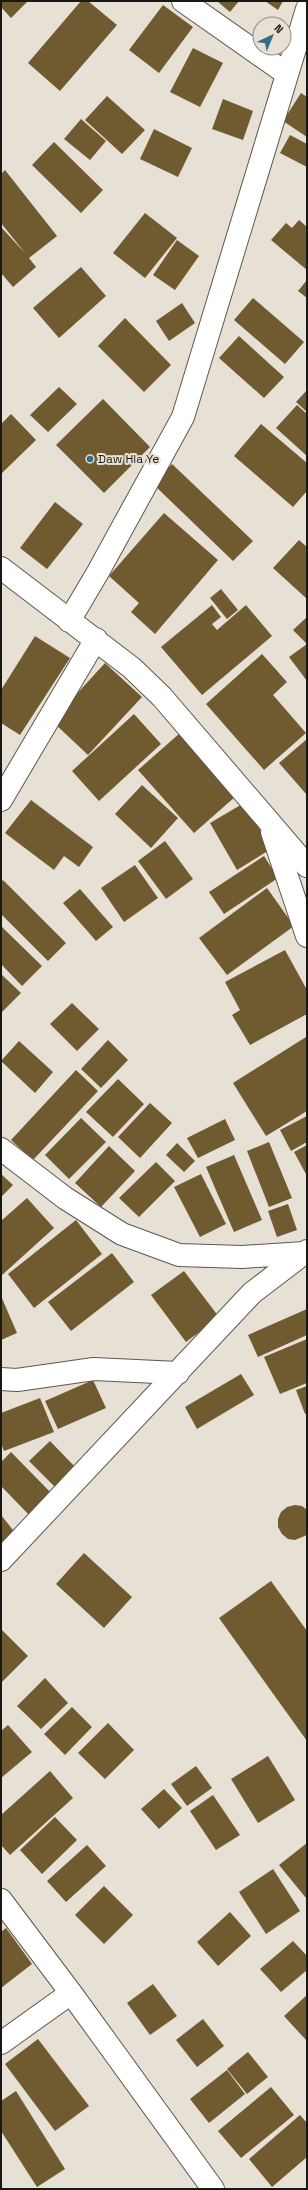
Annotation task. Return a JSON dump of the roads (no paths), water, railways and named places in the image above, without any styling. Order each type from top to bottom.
[{"type":"street","points":[[183,1],[288,74]]},
{"type":"street","points":[[69,621],[98,572],[183,416],[307,9]]},
{"type":"street","points":[[1,568],[132,668],[162,697],[307,866]]},
{"type":"street","points":[[1,800],[96,640]]},
{"type":"street","points":[[269,821],[307,936]]},
{"type":"street","points":[[1,1149],[65,1198],[122,1234],[179,1255],[242,1257],[306,1252]]},
{"type":"street","points":[[1,1560],[252,1292],[306,1252]]},
{"type":"street","points":[[1,1379],[17,1380],[94,1369],[178,1372]]},
{"type":"street","points":[[1,1900],[71,1993],[213,2189]]},
{"type":"street","points":[[1,2043],[71,1993]]},
{"type":"place","name":"Daw Hla Ye","points":[[90,459]]}]
